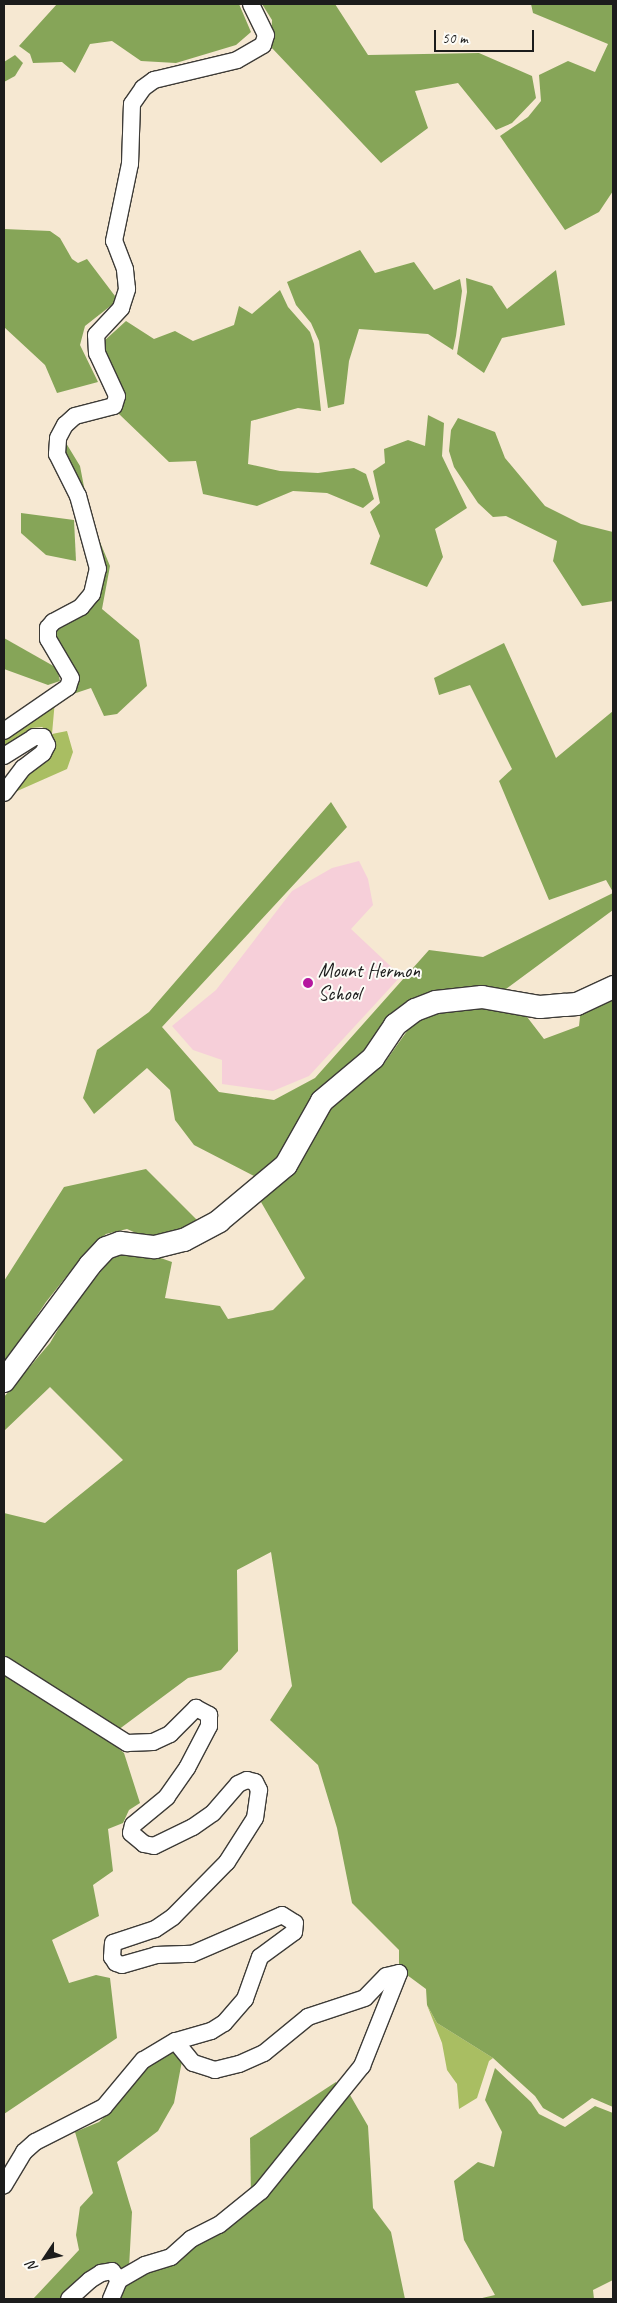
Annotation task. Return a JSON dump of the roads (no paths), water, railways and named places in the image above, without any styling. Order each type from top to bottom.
[{"type":"main road","points":[[4,1381],[90,1265],[106,1248],[120,1243],[155,1247],[184,1240],[218,1221],[286,1165],[322,1101],[373,1058],[395,1025],[415,1010],[436,1002],[482,997],[540,1007],[571,1005],[613,987]]},
{"type":"street","points":[[4,731],[68,687],[70,678],[48,639],[48,628],[53,622],[81,607],[92,594],[98,569],[78,496],[57,454],[58,438],[65,425],[75,416],[114,406],[117,396],[97,353],[96,335],[120,308],[127,289],[124,268],[114,241],[130,164],[132,104],[143,88],[154,80],[237,60],[263,45],[266,35],[251,4]]},
{"type":"street","points":[[4,756],[34,737],[43,737],[47,744],[44,753],[23,768],[4,793]]},
{"type":"street","points":[[4,1665],[127,1743],[153,1742],[170,1734],[196,1708],[209,1715],[209,1726],[187,1768],[167,1797],[133,1824],[131,1833],[144,1844],[154,1846],[193,1827],[213,1813],[238,1784],[247,1780],[255,1782],[259,1790],[255,1818],[227,1862],[190,1902],[155,1929],[113,1943],[112,1957],[116,1963],[122,1965],[156,1955],[192,1954],[272,1917],[282,1915],[295,1923],[294,1932],[260,1957],[245,1999],[224,2023],[211,2031],[175,2041],[143,2060],[104,2107],[35,2142],[24,2152],[4,2185]]},
{"type":"street","points":[[111,2299],[119,2280],[145,2265],[171,2257],[191,2239],[219,2225],[261,2191],[362,2066],[399,1972],[386,1976],[365,1998],[308,2017],[264,2053],[239,2064],[214,2070],[193,2063],[175,2041]]},
{"type":"street","points":[[69,2299],[101,2272],[112,2271],[119,2280]]},
{"type":"place","name":"Mount Hermon School","points":[[308,983]]}]
